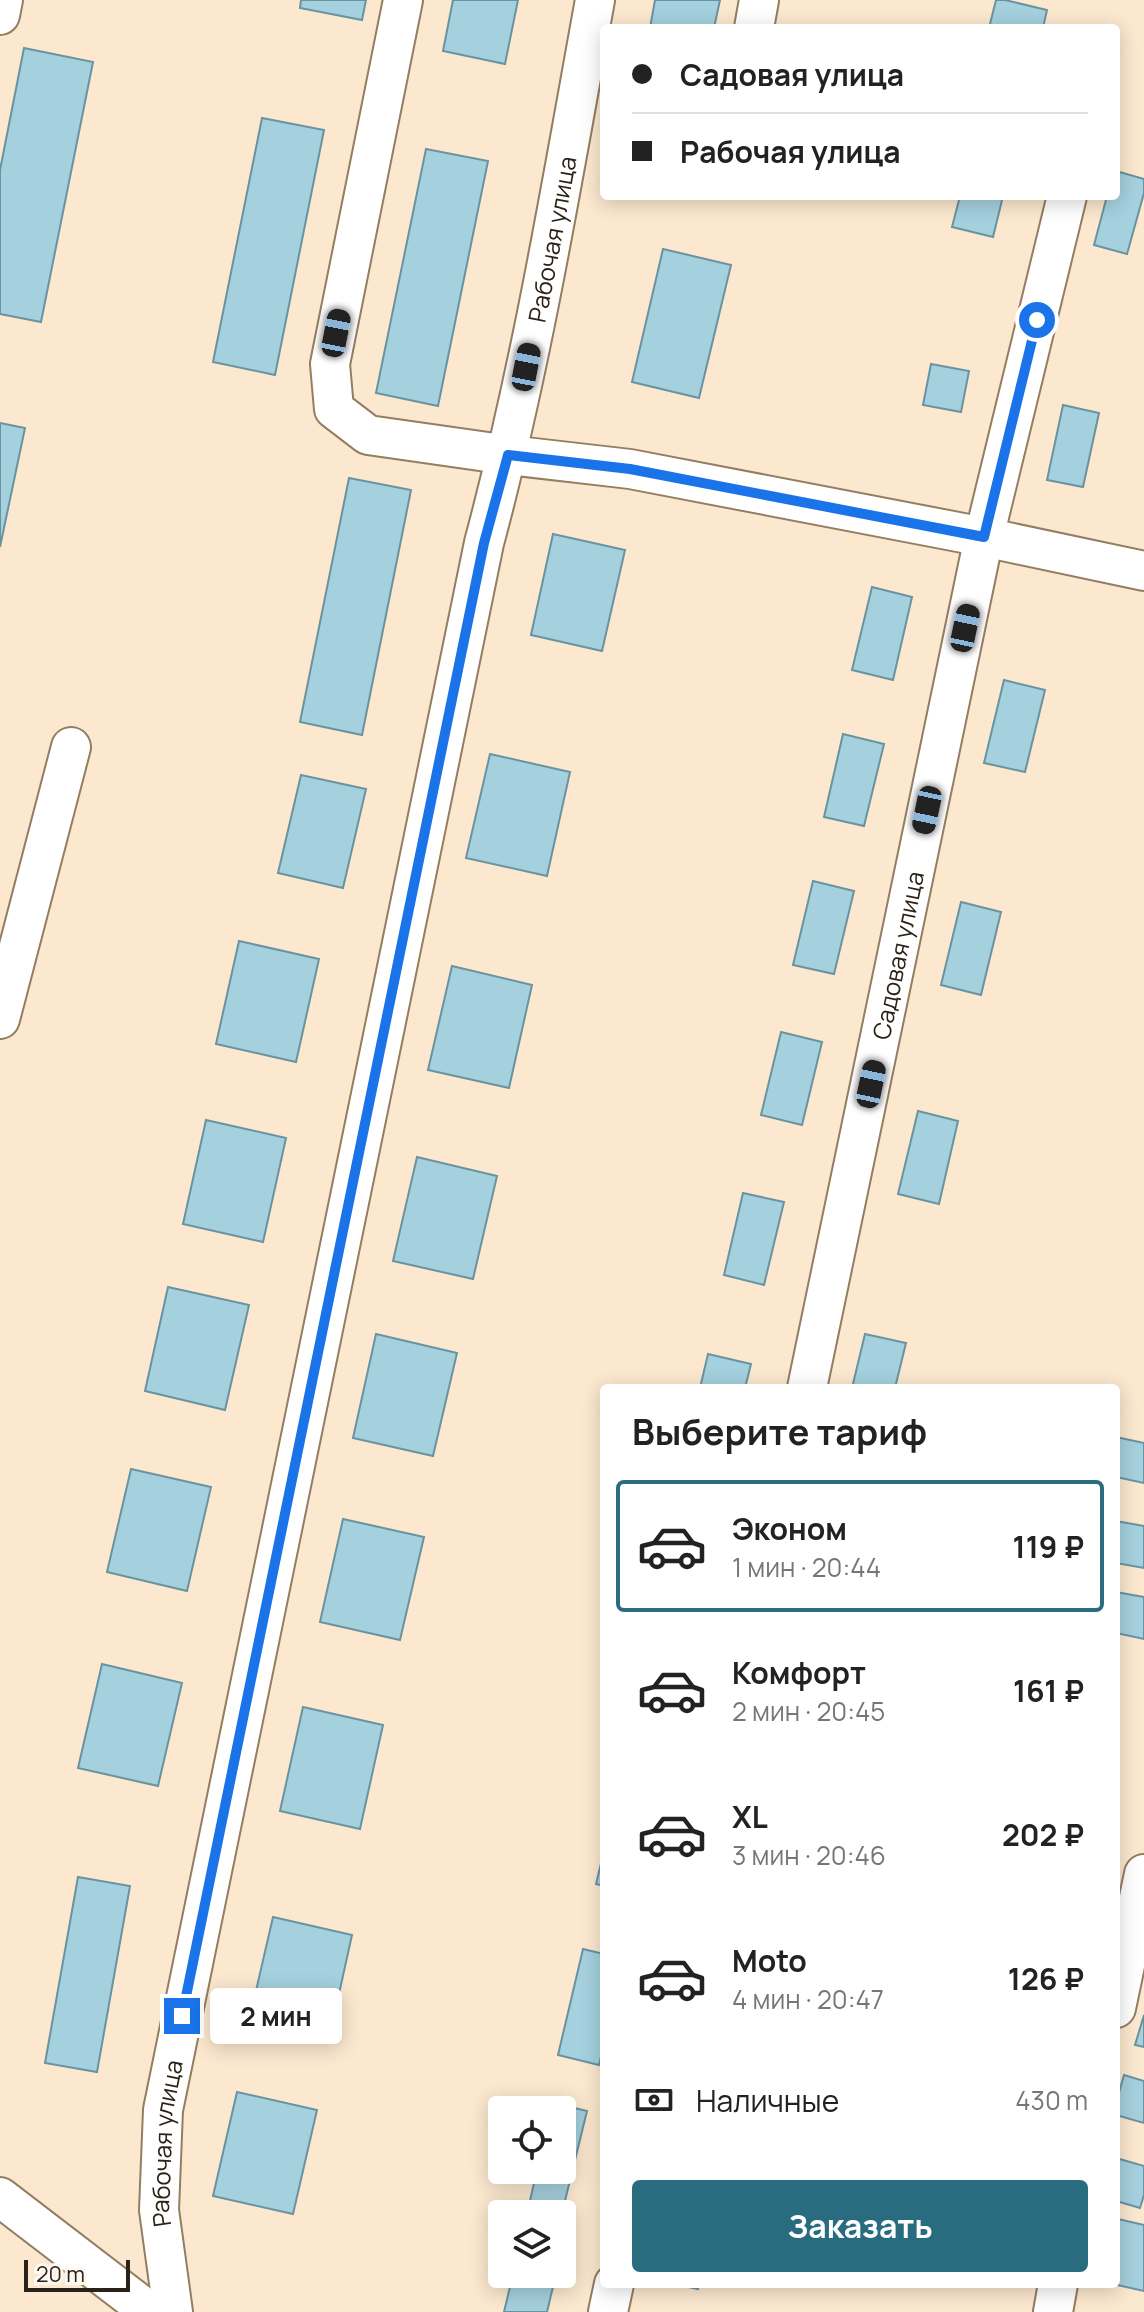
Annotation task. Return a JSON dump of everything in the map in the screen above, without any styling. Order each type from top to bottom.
[{"type":"street","points":[[0,15],[3,0]]},
{"type":"street","points":[[403,0],[330,364],[334,409],[368,435],[630,469],[1144,571]]},
{"type":"street","name":"Рабочая улица","points":[[173,2312],[159,2210],[163,2110],[474,590],[508,455],[595,0]]},
{"type":"street","points":[[755,24],[759,0]]},
{"type":"street","name":"Садовая улица","points":[[808,1384],[984,537],[1066,200]]},
{"type":"street","points":[[0,1019],[71,747]]},
{"type":"street","points":[[1120,1989],[1144,1874]]},
{"type":"street","points":[[0,2197],[150,2312]]},
{"type":"street","points":[[608,2312],[613,2288]]},
{"type":"street","points":[[1053,2312],[1057,2288]]},
{"type":"building","points":[[301,0],[366,0],[362,20],[300,8]]},
{"type":"building","points":[[453,0],[518,0],[505,64],[443,51]]},
{"type":"building","points":[[655,0],[720,0],[715,24],[651,24]]},
{"type":"building","points":[[996,0],[1047,10],[1044,24],[990,24]]},
{"type":"building","points":[[24,48],[93,62],[41,322],[0,314],[0,170]]},
{"type":"building","points":[[262,118],[324,130],[275,375],[213,362]]},
{"type":"building","points":[[426,149],[488,161],[438,406],[376,393]]},
{"type":"building","points":[[1120,172],[1144,179],[1144,193],[1127,254],[1094,245],[1106,200],[1120,200]]},
{"type":"building","points":[[959,200],[1002,200],[993,237],[952,227]]},
{"type":"building","points":[[663,249],[731,265],[699,398],[632,382]]},
{"type":"building","points":[[931,364],[969,371],[961,412],[923,405]]},
{"type":"building","points":[[1063,405],[1099,413],[1083,487],[1047,480]]},
{"type":"building","points":[[0,423],[25,428],[0,547]]},
{"type":"building","points":[[349,478],[411,490],[362,735],[300,722]]},
{"type":"building","points":[[553,534],[625,550],[602,651],[531,635]]},
{"type":"building","points":[[872,587],[912,597],[893,680],[852,670]]},
{"type":"building","points":[[1004,680],[1045,690],[1025,772],[984,763]]},
{"type":"building","points":[[843,734],[884,744],[864,826],[824,817]]},
{"type":"building","points":[[490,754],[570,772],[547,876],[466,858]]},
{"type":"building","points":[[301,775],[366,789],[343,888],[278,873]]},
{"type":"building","points":[[813,881],[854,891],[834,974],[793,965]]},
{"type":"building","points":[[961,902],[1001,912],[981,995],[941,985]]},
{"type":"building","points":[[239,941],[319,959],[296,1062],[216,1044]]},
{"type":"building","points":[[452,966],[532,985],[509,1088],[428,1070]]},
{"type":"building","points":[[781,1032],[822,1042],[802,1125],[761,1115]]},
{"type":"building","points":[[918,1111],[958,1121],[939,1204],[898,1194]]},
{"type":"building","points":[[206,1120],[286,1138],[263,1242],[183,1224]]},
{"type":"building","points":[[417,1157],[497,1176],[473,1279],[393,1261]]},
{"type":"building","points":[[743,1193],[784,1202],[764,1285],[724,1275]]},
{"type":"building","points":[[168,1287],[249,1305],[225,1410],[145,1391]]},
{"type":"building","points":[[376,1334],[457,1353],[433,1456],[353,1438]]},
{"type":"building","points":[[865,1334],[906,1343],[896,1384],[853,1384]]},
{"type":"building","points":[[708,1354],[751,1364],[746,1384],[701,1384]]},
{"type":"building","points":[[1120,1438],[1144,1443],[1144,1483],[1120,1478]]},
{"type":"building","points":[[131,1469],[211,1487],[187,1591],[107,1572]]},
{"type":"building","points":[[343,1519],[424,1537],[400,1640],[320,1622]]},
{"type":"building","points":[[1120,1522],[1144,1526],[1144,1568],[1120,1564]]},
{"type":"building","points":[[1120,1593],[1144,1597],[1144,1639],[1120,1634]]},
{"type":"building","points":[[102,1664],[182,1683],[158,1786],[78,1768]]},
{"type":"building","points":[[303,1707],[383,1725],[360,1829],[280,1811]]},
{"type":"building","points":[[78,1877],[130,1886],[97,2072],[45,2063]]},
{"type":"building","points":[[273,1917],[352,1935],[329,2039],[249,2021]]},
{"type":"building","points":[[583,1949],[600,1953],[599,2065],[558,2055]]},
{"type":"building","points":[[1144,2015],[1144,2047],[1135,2045]]},
{"type":"building","points":[[1124,2075],[1144,2081],[1144,2123],[1120,2116],[1120,2089]]},
{"type":"building","points":[[237,2092],[317,2110],[293,2214],[213,2196]]},
{"type":"building","points":[[576,2108],[587,2111],[576,2156]]},
{"type":"building","points":[[1120,2159],[1144,2166],[1144,2195],[1140,2208],[1120,2202]]},
{"type":"building","points":[[534,2184],[569,2184],[565,2200],[530,2200]]},
{"type":"building","points":[[1120,2219],[1144,2225],[1144,2291],[1120,2286]]},
{"type":"building","points":[[510,2288],[553,2288],[547,2312],[504,2312]]},
{"type":"route","points":[[182,2016],[484,543],[508,455],[630,469],[984,537],[1037,320]]}]
